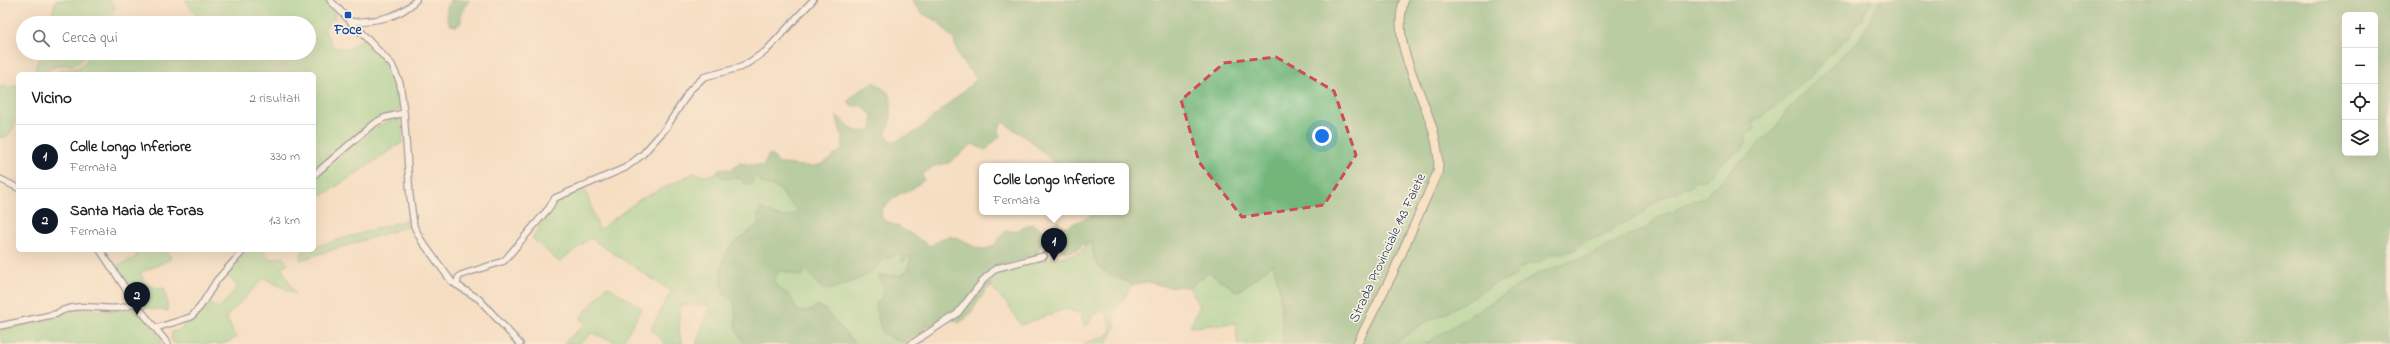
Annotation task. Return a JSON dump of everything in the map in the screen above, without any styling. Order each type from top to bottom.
[{"type":"main road","name":"Strada Provinciale 143 Faiete","points":[[1357,344],[1393,273],[1438,171],[1440,155],[1434,132],[1400,32],[1401,10],[1404,0]]},
{"type":"street","points":[[330,0],[392,65],[400,84],[414,226],[435,262],[452,282],[479,299],[520,344]]},
{"type":"street","points":[[351,22],[381,20],[395,15],[416,0]]},
{"type":"street","points":[[457,285],[458,278],[461,275],[504,261],[549,208],[555,198],[625,168],[642,155],[666,128],[690,90],[699,81],[704,77],[742,67],[766,51],[813,0]]},
{"type":"street","points":[[316,173],[373,124],[384,118],[404,113]]},
{"type":"street","points":[[0,179],[16,187]]},
{"type":"street","points":[[101,252],[135,303],[168,344]]},
{"type":"street","points":[[156,328],[191,317],[200,307],[217,280],[242,252]]},
{"type":"street","points":[[911,344],[957,314],[985,278],[997,268],[1044,256]]},
{"type":"street","points":[[0,326],[56,314],[64,309],[85,305],[119,308],[135,303]]},
{"type":"highlighted area","points":[[1276,57],[1334,91],[1356,155],[1324,205],[1242,217],[1199,162],[1181,100],[1224,63]]},
{"type":"green space","points":[[56,0],[109,0],[116,7],[109,16],[51,16]]},
{"type":"green space","points":[[185,0],[325,0],[332,8],[335,18],[324,29],[333,47],[348,49],[362,39],[390,71],[398,89],[400,99],[399,110],[370,123],[316,168],[316,72],[58,72],[77,68],[87,60],[316,60],[316,16],[197,16]]},
{"type":"green space","points":[[450,0],[469,0],[461,16],[461,23],[456,26],[450,25],[448,19],[447,9]]},
{"type":"green space","points":[[911,0],[1872,0],[1864,12],[1863,20],[1856,23],[1849,38],[1844,39],[1809,78],[1801,83],[1788,97],[1766,114],[1752,122],[1755,129],[1747,133],[1746,141],[1742,149],[1727,158],[1704,180],[1696,181],[1689,188],[1682,188],[1677,193],[1661,198],[1634,219],[1617,224],[1610,233],[1584,241],[1575,250],[1549,255],[1540,262],[1528,264],[1520,268],[1514,277],[1496,283],[1444,314],[1423,323],[1394,344],[1284,344],[1279,285],[1273,264],[1238,292],[1209,272],[1189,287],[1164,286],[1147,282],[1132,285],[1106,272],[1098,265],[1094,259],[1092,243],[1082,245],[1078,250],[1066,252],[1040,245],[1038,254],[995,265],[989,271],[991,286],[982,295],[973,310],[965,319],[959,323],[948,318],[932,326],[926,325],[924,331],[905,342],[895,340],[882,332],[875,304],[881,298],[884,289],[879,276],[902,275],[908,269],[911,255],[902,263],[900,252],[882,261],[872,271],[864,276],[841,286],[828,289],[824,289],[818,285],[806,269],[802,276],[780,270],[774,279],[778,287],[790,296],[798,312],[812,310],[818,305],[827,312],[855,344],[745,344],[736,330],[735,306],[730,297],[723,293],[722,267],[724,258],[733,244],[760,223],[757,215],[762,208],[780,217],[789,216],[798,211],[786,199],[780,189],[762,183],[758,177],[753,178],[752,184],[745,184],[740,178],[725,178],[717,173],[720,168],[731,170],[740,163],[763,166],[768,155],[772,155],[779,164],[814,166],[827,161],[842,150],[842,141],[837,116],[856,131],[866,131],[872,129],[872,116],[862,106],[851,106],[848,101],[856,93],[874,82],[890,94],[891,120],[885,133],[890,140],[894,142],[917,131],[977,79],[959,58],[954,40],[937,21],[921,13]]},
{"type":"green space","points":[[1872,0],[1881,0],[1860,38],[1787,110],[1774,130],[1761,141],[1751,154],[1736,165],[1724,180],[1713,188],[1705,198],[1691,201],[1673,212],[1659,216],[1644,230],[1629,235],[1595,253],[1537,274],[1425,344],[1394,344],[1423,323],[1444,314],[1495,283],[1514,277],[1520,268],[1529,264],[1540,262],[1549,255],[1575,250],[1584,241],[1610,233],[1617,224],[1634,219],[1661,198],[1677,193],[1682,188],[1689,188],[1696,181],[1704,180],[1727,158],[1742,149],[1752,122],[1760,119],[1802,80],[1809,78],[1844,39],[1849,38],[1856,23],[1863,20],[1864,12]]},
{"type":"green space","points":[[1881,0],[2390,0],[2390,344],[1425,344],[1537,274],[1595,253],[1629,235],[1644,230],[1659,216],[1673,212],[1691,201],[1705,198],[1712,188],[1724,180],[1736,165],[1751,154],[1761,141],[1774,130],[1787,110],[1860,38]]},
{"type":"green space","points":[[38,60],[82,60],[74,65],[62,65],[44,72],[35,72]]},
{"type":"green space","points":[[16,86],[16,121],[9,135],[3,138],[0,138],[0,87]]},
{"type":"green space","points":[[393,119],[400,119],[403,142],[322,196],[316,188],[316,177],[374,128]]},
{"type":"green space","points":[[694,173],[705,176],[717,173],[720,176],[736,179],[758,177],[762,183],[780,189],[786,199],[799,211],[789,216],[780,217],[762,209],[760,223],[753,228],[730,297],[735,306],[736,330],[745,344],[696,344],[710,305],[680,305],[679,333],[683,344],[665,344],[651,329],[671,291],[590,238],[559,262],[532,238],[555,204],[563,196],[585,189],[599,230],[639,200]]},
{"type":"green space","points":[[410,219],[411,225],[409,226],[300,260],[302,252],[316,252],[316,246]]},
{"type":"green space","points":[[1092,243],[1097,262],[1101,267],[1132,285],[1114,310],[1116,327],[1106,344],[1083,344],[1108,335],[1111,328],[1107,315],[1103,311],[1092,316],[1089,324],[1085,326],[1079,313],[1065,309],[1021,325],[1009,306],[991,286],[989,271],[995,265],[1038,254],[1041,260],[1077,254],[1084,249],[1085,244]]},
{"type":"green space","points":[[901,251],[902,263],[911,254],[909,265],[902,275],[887,275],[879,318],[882,332],[895,340],[905,342],[904,344],[855,344],[819,305],[812,310],[798,312],[790,296],[778,287],[774,279],[779,270],[801,276],[806,269],[825,290],[862,278],[879,263]]},
{"type":"green space","points":[[135,252],[169,252],[171,259],[140,273],[150,285],[156,288],[165,289],[168,311],[146,308],[116,266],[137,257]]},
{"type":"green space","points":[[247,252],[264,252],[271,259],[283,257],[288,264],[281,267],[295,294],[264,278],[226,317],[236,338],[223,344],[174,344],[171,340],[172,332],[184,328],[183,325],[198,314],[207,301],[215,307],[222,306],[238,286],[226,275]]},
{"type":"green space","points":[[1273,263],[1279,285],[1284,344],[1238,344],[1236,323],[1190,327],[1200,305],[1189,287],[1209,272],[1238,292]]},
{"type":"green space","points":[[607,286],[642,308],[621,344],[592,333],[578,344],[563,344],[585,324],[580,318]]},
{"type":"green space","points":[[75,308],[103,311],[134,309],[155,329],[161,344],[3,344],[0,330],[49,320]]},
{"type":"place","name":"Foce","points":[[348,15]]},
{"type":"place","name":"Colle Longo Inferiore","points":[[1054,261]]},
{"type":"place","name":"Santa Maria de Foras","points":[[137,315]]}]
